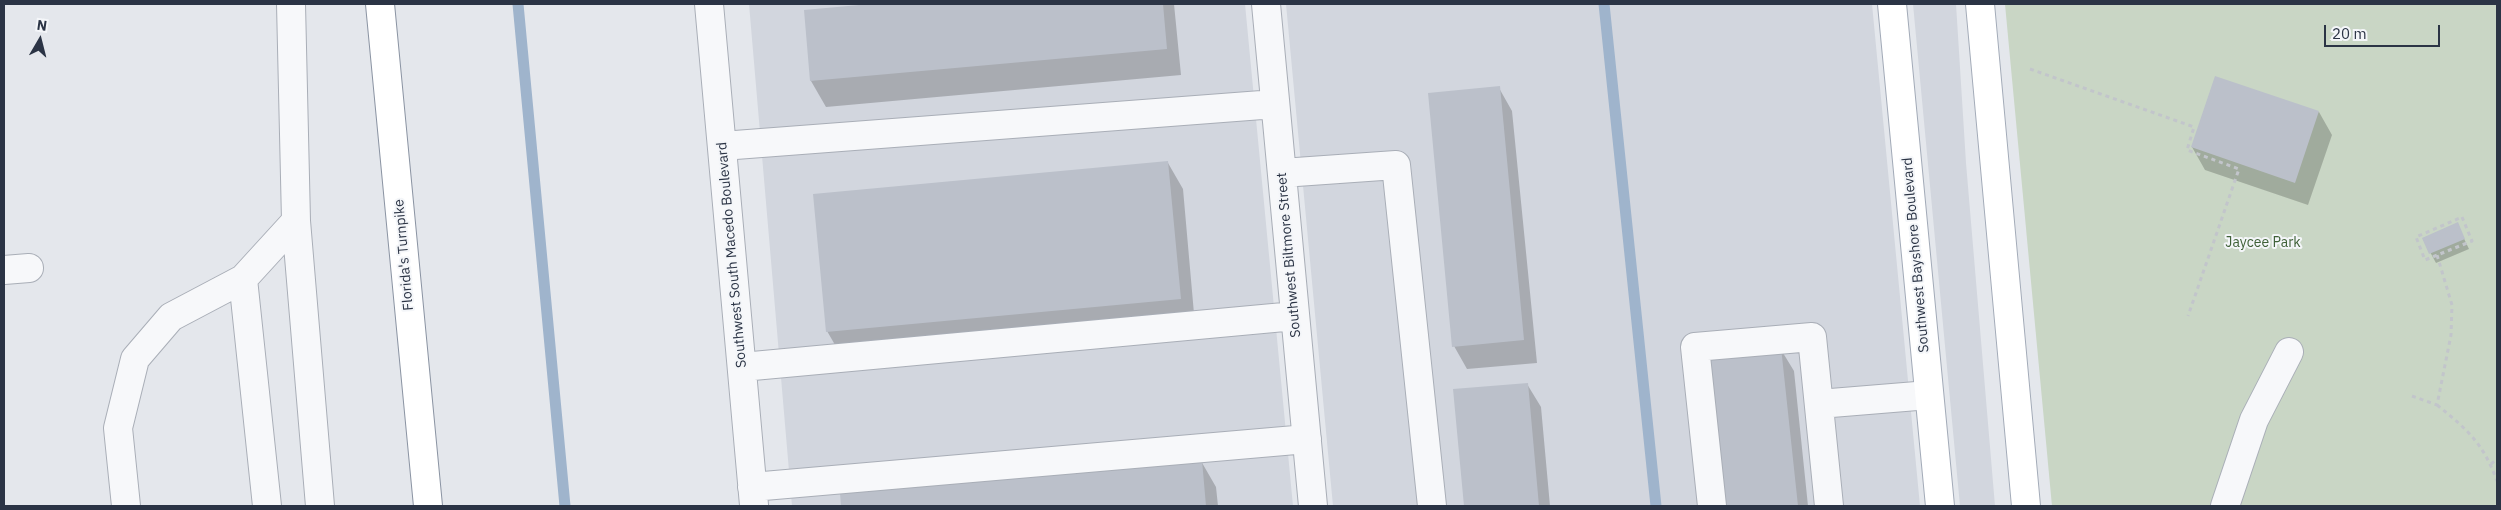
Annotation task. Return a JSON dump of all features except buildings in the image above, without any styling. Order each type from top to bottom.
[{"type":"main road","name":"Florida's Turnpike","points":[[380,4],[428,506]]},
{"type":"main road","name":"Southwest Bayshore Boulevard","points":[[1892,4],[1940,506]]},
{"type":"main road","points":[[1980,4],[2026,506]]},
{"type":"street","name":"Southwest South Macedo Boulevard","points":[[709,4],[753,497]]},
{"type":"street","name":"Southwest Biltmore Street","points":[[1266,4],[1313,506]]},
{"type":"street","points":[[288,12],[296,221],[320,506]]},
{"type":"street","points":[[722,146],[1275,104]]},
{"type":"street","points":[[1282,174],[1396,165],[1432,506]]},
{"type":"street","points":[[126,506],[118,428],[135,359],[171,317],[243,279],[296,221]]},
{"type":"street","points":[[243,279],[267,506]]},
{"type":"street","points":[[742,367],[1295,316]]},
{"type":"street","points":[[1712,506],[1695,347],[1812,337],[1829,506]]},
{"type":"street","points":[[2225,506],[2254,420],[2288,352]]},
{"type":"street","points":[[1819,404],[1929,395]]},
{"type":"street","points":[[753,497],[1307,439]]},
{"type":"path","points":[[2030,70],[2194,127],[2187,150],[2239,169],[2188,316]]},
{"type":"path","points":[[2462,217],[2472,241],[2437,256],[2425,260],[2416,237],[2462,217]]},
{"type":"path","points":[[2437,256],[2452,305],[2451,335],[2437,405]]},
{"type":"path","points":[[2412,396],[2437,405],[2468,430],[2491,464],[2497,481]]},
{"type":"path","points":[[2491,464],[2497,460]]},
{"type":"shaded area","points":[[749,4],[1245,4],[1293,506],[792,506]]},
{"type":"shaded area","points":[[1286,4],[1872,4],[1920,506],[1333,506]]},
{"type":"shaded area","points":[[1913,4],[1956,4],[1966,163],[1995,506],[1960,506]]},
{"type":"green space","name":"Jaycee Park","points":[[2005,4],[2497,4],[2497,506],[2052,506]]},
{"type":"waterway","points":[[518,4],[565,506]]},
{"type":"waterway","points":[[1604,4],[1656,506]]}]
